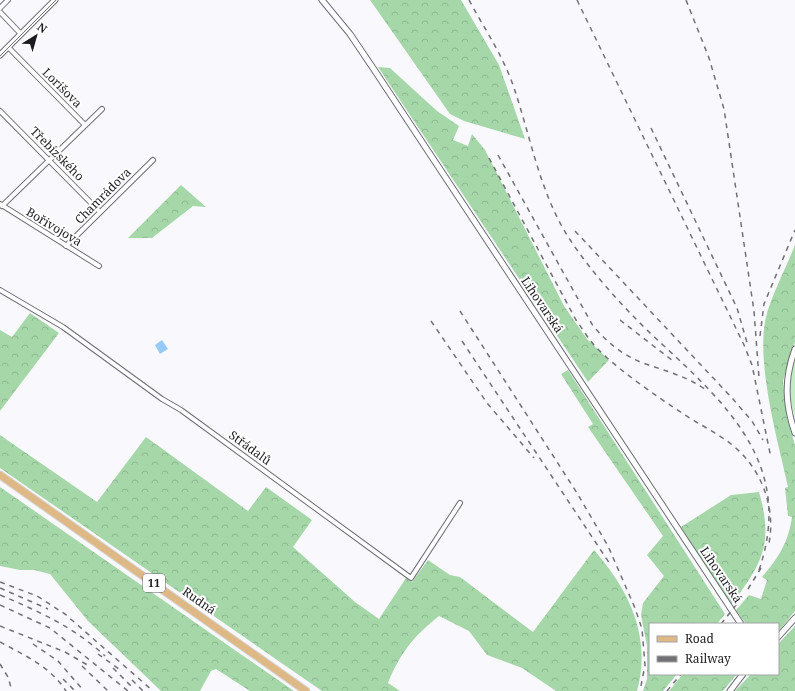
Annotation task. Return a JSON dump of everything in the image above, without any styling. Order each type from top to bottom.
[{"type":"main road","name":"Rudná","points":[[0,475],[306,691]]},
{"type":"street","points":[[0,8],[8,0]]},
{"type":"street","points":[[0,55],[55,0]]},
{"type":"street","name":"Lihovarská","points":[[322,0],[372,67],[740,623]]},
{"type":"street","points":[[0,12],[21,34]]},
{"type":"street","name":"Lorišova","points":[[8,47],[85,125]]},
{"type":"street","points":[[1,205],[102,109]]},
{"type":"street","name":"Třebízského","points":[[0,110],[100,212]]},
{"type":"street","name":"Chamrádova","points":[[66,246],[153,160]]},
{"type":"street","name":"Bořivojova","points":[[1,205],[99,266]]},
{"type":"street","name":"Střádalů","points":[[0,290],[63,327],[157,396],[181,410],[411,578],[460,503]]},
{"type":"street","points":[[795,350],[789,369],[786,390],[788,407],[795,433]]},
{"type":"street","points":[[779,636],[795,618]]},
{"type":"street","points":[[730,691],[742,675]]},
{"type":"green space","points":[[370,0],[461,0],[499,65],[525,139],[464,121],[450,114]]},
{"type":"green space","points":[[378,67],[390,68],[437,111],[459,126],[453,140],[468,146],[472,134],[485,150],[564,306],[587,339],[609,360],[588,382]]},
{"type":"green space","points":[[181,185],[206,207],[193,206],[152,238],[128,238]]},
{"type":"green space","points":[[795,245],[795,342],[783,381],[787,418],[795,445],[795,611],[779,631],[779,623],[745,623],[736,610],[749,595],[761,599],[767,580],[762,577],[782,549],[788,535],[792,517],[788,516],[785,488],[788,487],[769,400],[763,353],[767,313]]},
{"type":"green space","points":[[30,313],[59,333],[0,411],[0,330],[12,337]]},
{"type":"green space","points":[[795,361],[795,417],[791,403],[790,382]]},
{"type":"green space","points":[[568,370],[725,614],[718,623],[649,623],[649,675],[676,675],[663,691],[643,691],[647,679],[647,646],[641,615],[643,603],[664,576],[647,555],[663,536],[588,427],[593,424],[561,374]]},
{"type":"green space","points":[[0,435],[97,502],[146,437],[248,511],[266,487],[312,520],[293,547],[355,602],[379,619],[406,578],[412,582],[428,560],[450,575],[460,577],[533,632],[594,550],[618,581],[634,615],[642,652],[641,671],[637,691],[556,691],[522,668],[487,655],[469,631],[439,616],[415,638],[403,654],[393,672],[388,683],[400,691],[322,691],[0,468]]},
{"type":"green space","points":[[0,487],[294,691],[250,691],[216,669],[211,671],[200,691],[161,691],[88,621],[50,574],[34,570],[20,570],[0,566]]},
{"type":"green space","points":[[759,492],[765,526],[765,540],[762,553],[751,577],[731,605],[681,527],[731,495]]},
{"type":"green space","points":[[795,626],[795,691],[735,691],[750,675],[779,675],[779,643]]},
{"type":"green space","points":[[682,675],[736,675],[723,691],[669,691]]},
{"type":"water","points":[[162,340],[168,349],[160,354],[155,345]]},
{"type":"tram line","points":[[0,56],[56,0]]},
{"type":"railway","points":[[469,0],[509,74],[542,181],[557,218],[567,235],[587,264],[624,307],[712,393],[733,418],[750,444],[762,472],[768,502],[767,536],[758,573]]},
{"type":"railway","points":[[577,0],[744,345],[752,365],[771,458]]},
{"type":"railway","points":[[686,0],[709,58],[724,109],[754,311],[759,378]]},
{"type":"railway","points":[[651,128],[737,308],[748,346]]},
{"type":"railway","points":[[498,155],[593,326],[609,343],[635,360],[684,377],[706,390]]},
{"type":"railway","points":[[489,158],[576,320],[594,345],[613,363],[648,390],[731,444],[742,453],[751,464],[764,489],[768,502],[771,529],[769,543]]},
{"type":"railway","points":[[760,336],[764,304],[795,230]]},
{"type":"railway","points":[[575,231],[732,398],[752,421],[763,440]]},
{"type":"railway","points":[[460,311],[577,493],[608,546],[635,608],[642,629],[645,665],[640,691]]},
{"type":"railway","points":[[620,320],[673,361]]},
{"type":"railway","points":[[431,321],[487,403],[534,458]]},
{"type":"railway","points":[[462,341],[610,564]]},
{"type":"railway","points":[[748,589],[761,568]]},
{"type":"railway","points":[[0,582],[37,596],[65,614],[153,691]]},
{"type":"railway","points":[[0,588],[48,609]]},
{"type":"railway","points":[[0,595],[28,607],[68,628],[81,636],[105,656]]},
{"type":"railway","points":[[722,623],[740,600]]},
{"type":"railway","points":[[0,605],[50,628],[128,691]]},
{"type":"railway","points":[[0,626],[65,652],[91,667]]},
{"type":"railway","points":[[0,642],[45,668],[66,691]]},
{"type":"railway","points":[[33,644],[58,661],[84,691]]},
{"type":"railway","points":[[98,654],[119,669]]},
{"type":"railway","points":[[0,664],[8,677],[12,691]]},
{"type":"railway","points":[[82,666],[108,691]]},
{"type":"railway","points":[[113,668],[132,687]]},
{"type":"railway","points":[[667,691],[680,675]]},
{"type":"railway","points":[[63,679],[75,691]]},
{"type":"railway","points":[[132,680],[143,691]]}]
